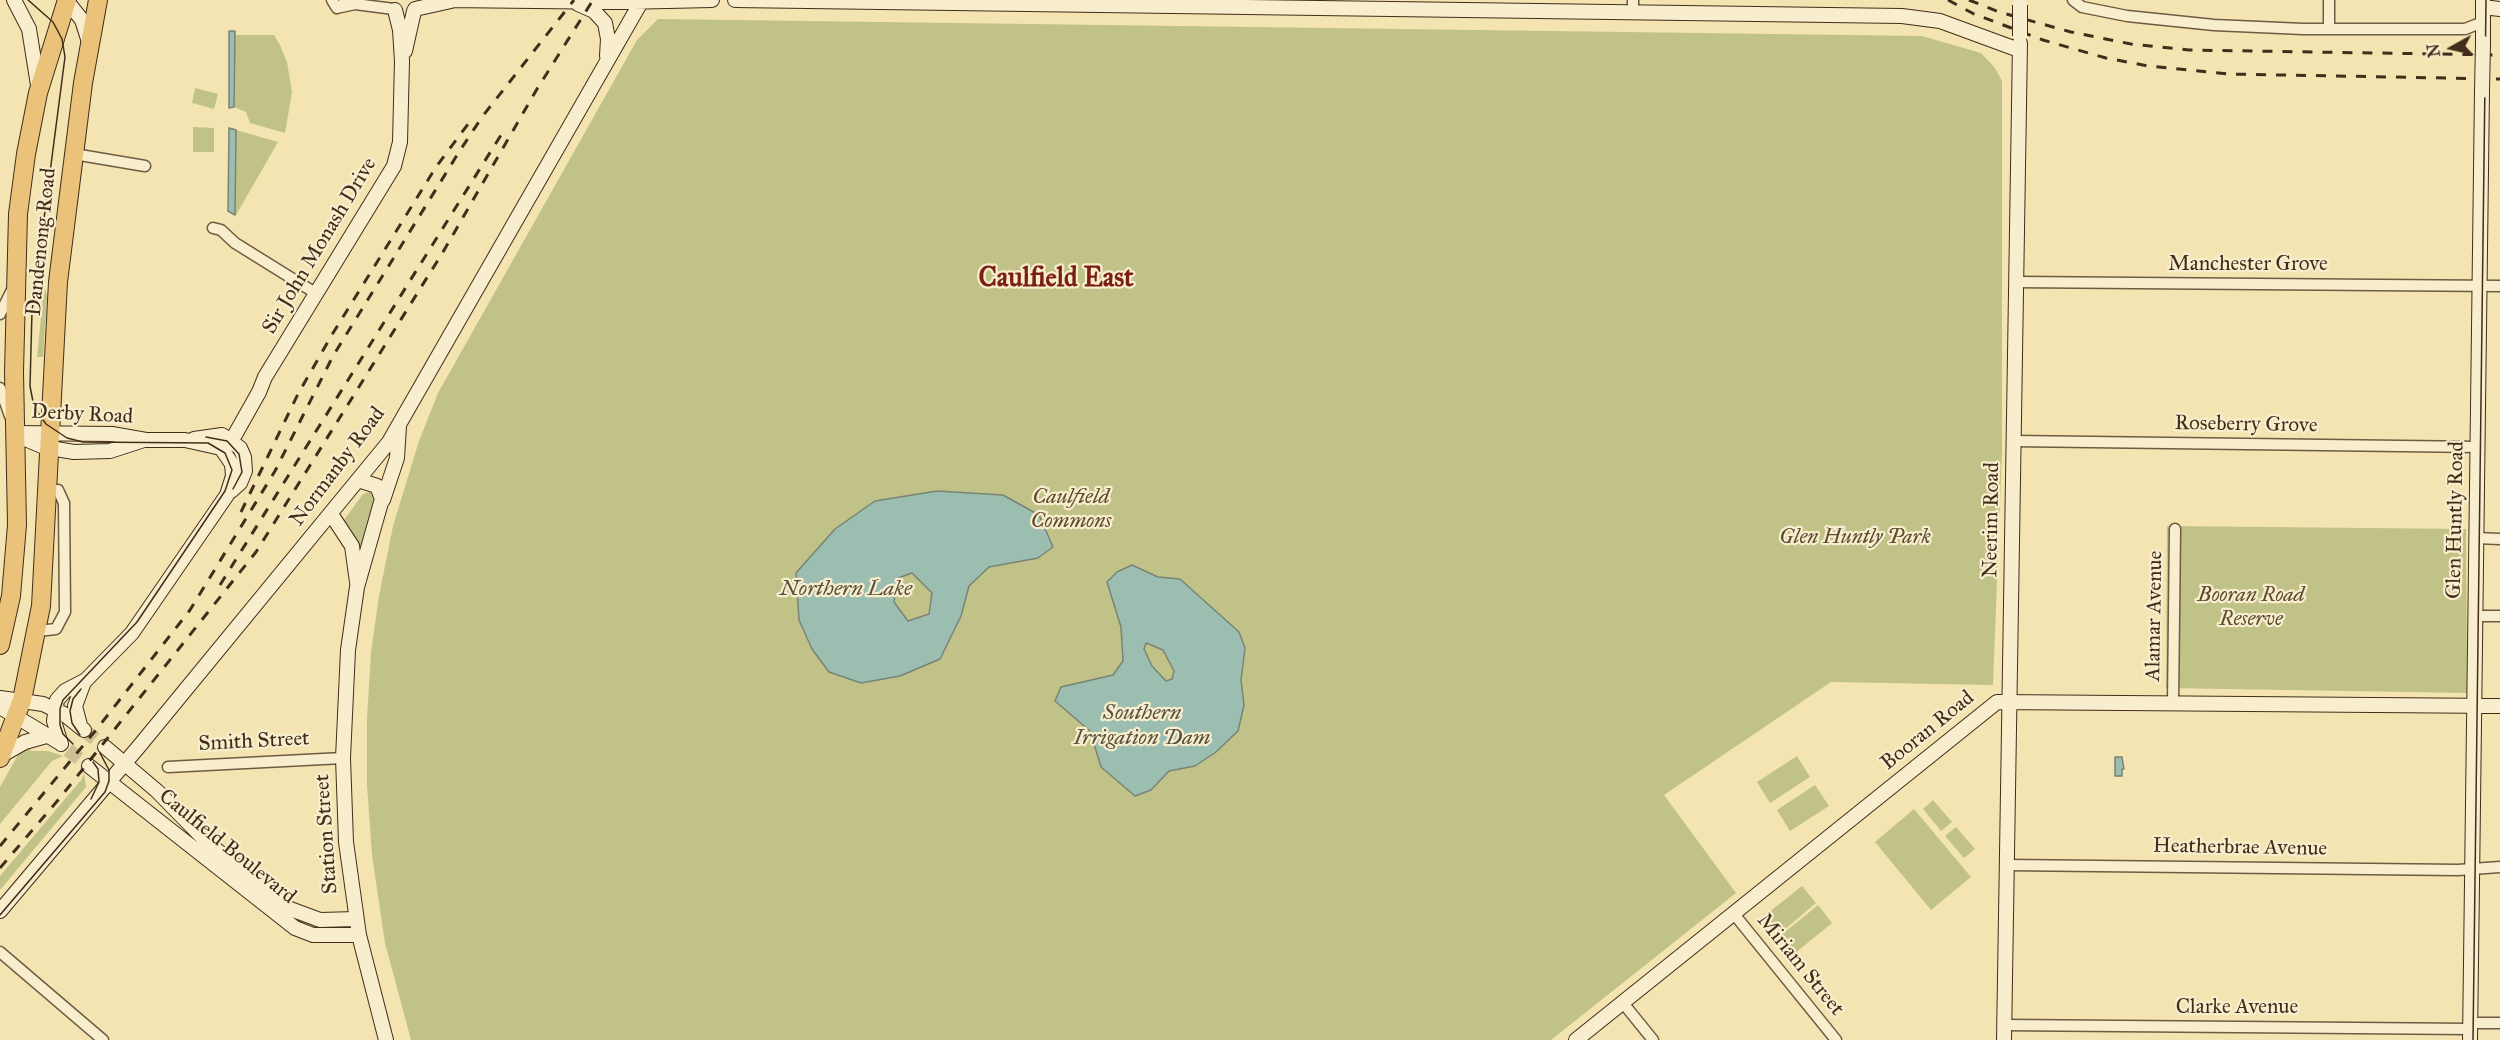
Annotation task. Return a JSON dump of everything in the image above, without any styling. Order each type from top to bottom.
[{"type":"highway","name":"Dandenong Road","points":[[0,645],[13,576],[18,503],[15,284],[22,180],[39,90],[66,0]]},
{"type":"highway","name":"Dandenong Road","points":[[1,757],[19,709],[37,631],[58,282],[89,44],[98,0]]},
{"type":"highway","points":[[18,503],[47,490]]},
{"type":"street","points":[[14,0],[29,29],[39,90]]},
{"type":"street","points":[[66,0],[82,20],[89,44]]},
{"type":"street","points":[[339,2],[393,6],[402,14],[416,7],[449,0],[568,2],[712,0]]},
{"type":"street","points":[[735,0],[1633,6],[1915,17],[1940,21],[2019,50]]},
{"type":"street","points":[[2073,0],[2082,7],[2151,19],[2214,25],[2329,29],[2465,29],[2483,22]]},
{"type":"street","points":[[2329,0],[2329,29]]},
{"type":"street","name":"Normanby Road","points":[[0,911],[331,514],[399,424],[642,1]]},
{"type":"street","points":[[568,2],[590,8],[605,23],[608,39],[605,64]]},
{"type":"street","name":"Neerim Road","points":[[2004,1040],[2020,3]]},
{"type":"street","points":[[2483,4],[2500,9]]},
{"type":"street","name":"Glen Huntly Road","points":[[2470,1031],[2483,4]]},
{"type":"street","name":"Sir John Monash Drive","points":[[226,441],[253,389],[265,377],[394,166],[400,142],[402,62],[400,30],[393,6]]},
{"type":"street","name":"Sir John Monash Drive","points":[[402,62],[416,7]]},
{"type":"street","points":[[74,154],[145,166]]},
{"type":"street","points":[[213,228],[220,230],[235,243],[317,294]]},
{"type":"street","name":"Manchester Grove","points":[[2016,282],[2500,286]]},
{"type":"street","points":[[0,314],[15,284]]},
{"type":"street","points":[[0,388],[16,433]]},
{"type":"street","name":"Station Street","points":[[386,1040],[356,918],[346,842],[343,758],[346,666],[357,587],[397,458],[399,424]]},
{"type":"street","name":"Derby Road","points":[[16,433],[50,441],[112,434],[146,440],[226,441]]},
{"type":"street","points":[[0,698],[19,709],[65,747],[55,730],[54,709],[60,695],[86,680],[132,633],[227,495],[233,470],[226,441]]},
{"type":"street","name":"Roseberry Grove","points":[[2014,441],[2478,447]]},
{"type":"street","points":[[358,480],[378,486],[382,493],[382,503]]},
{"type":"street","points":[[37,631],[56,630],[65,612],[65,506],[58,490],[47,490]]},
{"type":"street","name":"Station Street","points":[[331,514],[352,546],[357,587]]},
{"type":"street","name":"Alamar Avenue","points":[[2173,703],[2175,529]]},
{"type":"street","points":[[2476,538],[2500,538]]},
{"type":"street","points":[[2476,616],[2500,616]]},
{"type":"street","points":[[0,707],[54,709],[71,718],[83,729],[76,717],[75,706],[86,680]]},
{"type":"street","name":"Booran Road","points":[[1576,1040],[1995,704],[2009,701],[2500,706]]},
{"type":"street","points":[[1,757],[26,742],[50,735]]},
{"type":"street","points":[[105,747],[124,764]]},
{"type":"street","name":"Smith Street","points":[[168,767],[343,758]]},
{"type":"street","name":"Caulfield Boulevard","points":[[124,764],[167,801],[207,842],[285,907],[320,920],[356,918]]},
{"type":"street","points":[[89,766],[109,781]]},
{"type":"street","name":"Caulfield Boulevard","points":[[109,781],[295,928],[313,935],[359,935]]},
{"type":"street","name":"Heatherbrae Avenue","points":[[2007,865],[2472,869],[2500,867]]},
{"type":"street","name":"Miriam Street","points":[[1734,914],[1836,1040]]},
{"type":"street","points":[[0,952],[103,1040]]},
{"type":"street","points":[[1623,1003],[1653,1040]]},
{"type":"street","name":"Clarke Avenue","points":[[2004,1025],[2470,1031],[2500,1023]]},
{"type":"green space","points":[[658,19],[1922,36],[1981,53],[1995,68],[2002,81],[2002,451],[1993,685],[1831,682],[1664,795],[1736,893],[1551,1040],[411,1040],[385,943],[372,855],[367,785],[367,718],[371,653],[379,596],[393,526],[419,441],[438,393],[637,40]]},
{"type":"green space","points":[[235,35],[274,35],[280,45],[287,62],[292,92],[285,133],[250,123],[246,112],[234,107]]},
{"type":"green space","points":[[195,88],[218,94],[214,109],[192,103]]},
{"type":"green space","points":[[193,127],[214,128],[214,152],[193,152]]},
{"type":"green space","points":[[236,130],[278,142],[235,215]]},
{"type":"green space","points":[[44,287],[47,295],[43,357],[37,357]]},
{"type":"green space","points":[[369,492],[377,496],[363,552],[344,520],[363,494]]},
{"type":"green space","name":"Booran Road Reserve","points":[[2167,526],[2466,529],[2467,693],[2166,688]]},
{"type":"green space","points":[[30,747],[31,751],[48,751],[63,756],[52,761],[0,824],[0,787],[19,753]]},
{"type":"green space","points":[[1797,756],[1810,777],[1770,803],[1757,782]]},
{"type":"green space","points":[[84,773],[86,787],[0,890],[0,876],[82,779]]},
{"type":"green space","points":[[1815,785],[1829,806],[1790,831],[1777,810]]},
{"type":"green space","points":[[1933,800],[1952,822],[1941,831],[1923,809]]},
{"type":"green space","points":[[1914,809],[1971,877],[1931,910],[1875,842]]},
{"type":"green space","points":[[1956,827],[1975,849],[1964,858],[1945,836]]},
{"type":"green space","points":[[1802,886],[1816,903],[1778,935],[1763,917]]},
{"type":"green space","points":[[1818,905],[1832,923],[1794,954],[1780,936]]},
{"type":"water","points":[[229,31],[235,31],[234,107],[229,108]]},
{"type":"water","points":[[229,128],[236,130],[235,215],[228,211]]},
{"type":"water","name":"Northern Lake","points":[[937,491],[1003,495],[1039,515],[1053,547],[1038,558],[989,567],[969,586],[961,616],[940,659],[900,676],[861,683],[829,672],[812,649],[799,620],[796,573],[835,529],[875,501]],"holes":[[[912,573],[932,593],[929,614],[908,621],[894,602],[898,578]]]},
{"type":"water","name":"Southern Irrigation Dam","points":[[1132,565],[1158,577],[1180,579],[1239,632],[1245,648],[1241,680],[1244,705],[1238,731],[1216,752],[1195,766],[1169,771],[1151,790],[1135,796],[1101,767],[1090,731],[1055,701],[1061,687],[1113,675],[1123,661],[1121,627],[1107,582],[1117,572]],"holes":[[[1146,643],[1163,650],[1174,671],[1172,679],[1166,681],[1152,666],[1144,649]]]},
{"type":"water","points":[[2115,757],[2122,757],[2124,769],[2122,769],[2122,776],[2115,776]]},
{"type":"tunnel","points":[[84,730],[105,747]]},
{"type":"tunnel","points":[[68,750],[89,766]]},
{"type":"tram line","points":[[28,0],[53,22],[62,39],[65,57],[32,311],[30,386],[34,407],[46,424],[67,438],[83,442],[208,443],[225,453],[232,470],[225,491],[137,622],[63,700],[60,709],[60,725],[63,734],[73,744]]},
{"type":"tram line","points":[[2473,1040],[2486,0]]},
{"type":"tram line","points":[[206,437],[227,441],[239,454],[242,472],[233,489]]},
{"type":"tram line","points":[[80,735],[72,723],[70,711],[73,699],[81,689]]},
{"type":"tram line","points":[[0,915],[105,792],[109,781],[109,770],[100,753]]},
{"type":"tram line","points":[[91,799],[99,782],[98,769],[93,762]]},
{"type":"railway","points":[[0,846],[96,730],[190,610],[275,471],[333,356],[459,152],[482,117],[574,0]]},
{"type":"railway","points":[[0,868],[59,799],[256,552],[443,252],[537,89],[593,0]]},
{"type":"railway","points":[[1948,0],[1974,14],[2043,40],[2106,58],[2148,66],[2228,74],[2500,79]]},
{"type":"railway","points":[[1969,0],[1999,12],[2071,32],[2131,44],[2189,50],[2500,55]]},
{"type":"railway","points":[[241,512],[298,394],[333,333],[436,167],[471,120]]},
{"type":"railway","points":[[220,585],[501,135]]},
{"type":"district","name":"Caulfield East","points":[[1056,279]]},
{"type":"park label","name":"Caulfield Commons","points":[[1071,510]]},
{"type":"park label","name":"Glen Huntly Park","points":[[1855,538]]}]
